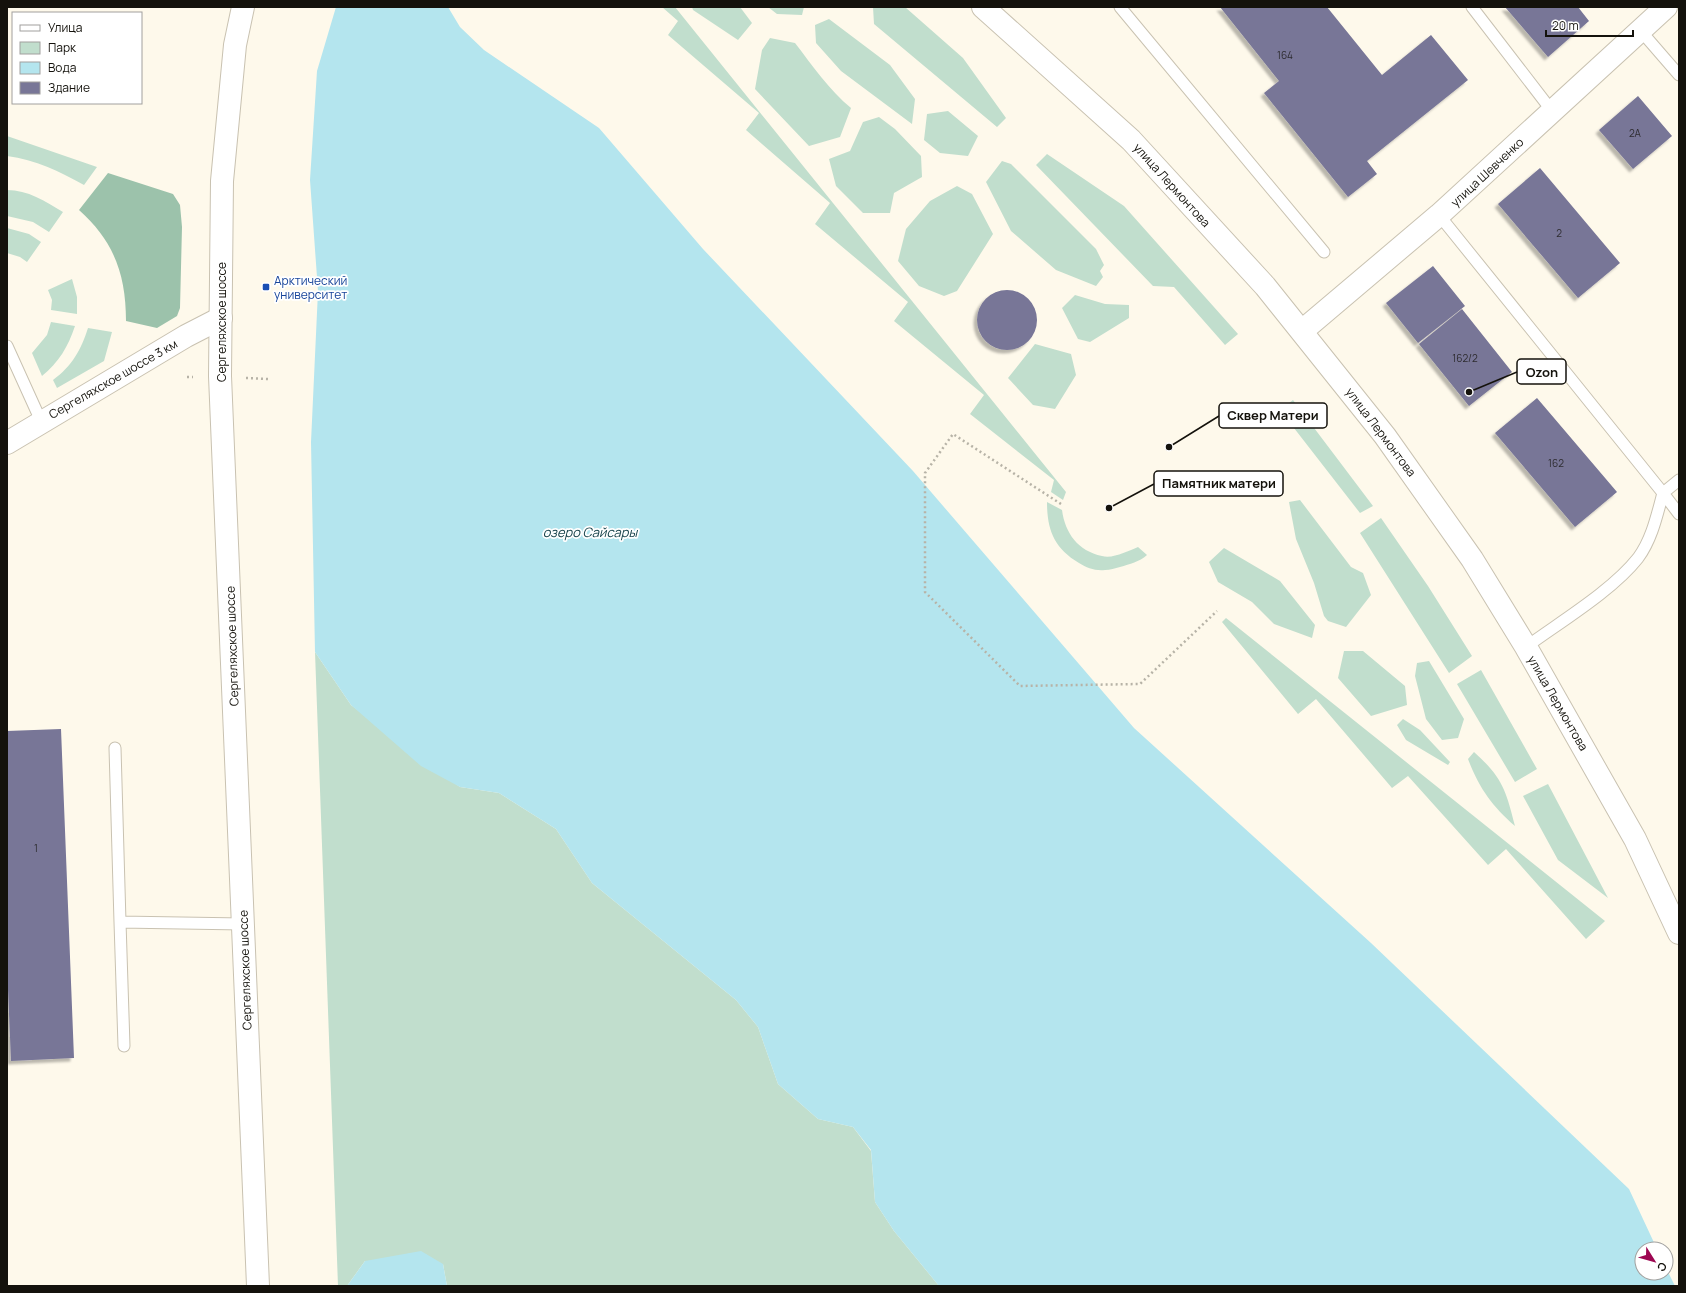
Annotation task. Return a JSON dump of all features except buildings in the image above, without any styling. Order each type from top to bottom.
[{"type":"main road","name":"Сергеляхское шоссе","points":[[243,7],[235,45],[222,181],[220,376],[258,1286]]},
{"type":"main road","name":"улица Лермонтова","points":[[983,7],[1131,140],[1265,286],[1385,436],[1472,559],[1526,647],[1635,839],[1679,933]]},
{"type":"main road","name":"улица Шевченко","points":[[1302,331],[1439,215],[1666,7]]},
{"type":"main road","name":"Сергеляхское шоссе 3 км","points":[[7,443],[186,336],[221,318]]},
{"type":"lane","points":[[1120,7],[1324,252]]},
{"type":"lane","points":[[1472,7],[1552,111]]},
{"type":"lane","points":[[1640,30],[1679,75]]},
{"type":"lane","points":[[1439,215],[1679,514]]},
{"type":"lane","points":[[7,346],[42,422]]},
{"type":"lane","points":[[1526,647],[1612,584],[1638,557],[1655,525],[1663,493],[1679,480]]},
{"type":"lane","points":[[115,748],[124,1046]]},
{"type":"lane","points":[[120,922],[244,924]]},
{"type":"path","points":[[1061,504],[953,434],[925,473],[925,592],[1020,686],[1140,684],[1217,610]]},
{"type":"green space","points":[[662,7],[675,7],[1066,492],[1063,500],[1051,492],[1054,480],[970,414],[984,395],[894,321],[908,302],[815,224],[830,203],[746,130],[759,113],[668,35],[678,21]]},
{"type":"green space","points":[[692,7],[740,7],[752,23],[738,40],[693,10]]},
{"type":"green space","points":[[768,7],[804,7],[802,15],[777,14]]},
{"type":"green space","points":[[873,7],[905,7],[963,58],[1006,118],[997,127],[874,24]]},
{"type":"green space","points":[[829,19],[890,65],[915,99],[912,124],[841,71],[816,43],[815,25]]},
{"type":"green space","points":[[770,38],[795,43],[828,85],[851,108],[840,137],[809,146],[755,89],[762,50]]},
{"type":"green space","points":[[948,111],[978,136],[968,156],[940,153],[924,140],[927,114]]},
{"type":"green space","points":[[879,117],[895,129],[921,156],[922,177],[894,193],[890,213],[863,213],[836,186],[829,159],[850,151],[863,122]]},
{"type":"green space","points":[[7,136],[97,167],[84,185],[47,167],[28,160],[7,156]]},
{"type":"green space","points":[[1047,154],[1124,206],[1238,334],[1225,345],[1174,287],[1153,286],[1036,165]]},
{"type":"green space","points":[[1002,161],[1011,164],[1096,249],[1104,265],[1100,271],[1103,277],[1096,286],[1056,270],[1011,231],[986,182]]},
{"type":"green space","points":[[108,173],[173,194],[180,205],[182,227],[180,308],[177,316],[157,328],[126,321],[124,289],[116,260],[101,234],[79,210]]},
{"type":"green space","points":[[957,186],[972,194],[993,234],[957,291],[944,296],[919,286],[898,261],[906,229],[930,201]]},
{"type":"green space","points":[[7,190],[15,190],[29,194],[43,200],[63,212],[49,232],[33,222],[7,216]]},
{"type":"green space","points":[[7,228],[29,234],[41,242],[27,262],[20,257],[7,253]]},
{"type":"green space","points":[[72,279],[77,297],[77,314],[51,310],[52,300],[48,290]]},
{"type":"green space","points":[[1075,295],[1105,304],[1129,305],[1129,318],[1090,342],[1078,339],[1062,308]]},
{"type":"green space","points":[[51,322],[75,326],[62,354],[42,376],[32,353],[47,335]]},
{"type":"green space","points":[[88,328],[112,332],[104,361],[57,388],[53,380],[71,363],[79,350]]},
{"type":"green space","points":[[1035,344],[1071,354],[1076,375],[1055,409],[1033,405],[1008,378]]},
{"type":"green space","points":[[1293,400],[1373,506],[1360,513],[1280,410]]},
{"type":"green space","points":[[1300,500],[1351,567],[1363,573],[1371,595],[1346,627],[1328,621],[1324,616],[1314,583],[1296,539],[1289,502]]},
{"type":"green space","points":[[1047,502],[1062,510],[1066,526],[1074,540],[1086,550],[1106,557],[1120,554],[1138,547],[1147,555],[1134,562],[1109,570],[1094,570],[1082,565],[1063,551],[1054,537],[1048,521]]},
{"type":"green space","points":[[1381,518],[1428,586],[1472,656],[1449,673],[1360,533]]},
{"type":"green space","points":[[1224,548],[1280,581],[1315,625],[1312,638],[1274,624],[1252,602],[1218,582],[1209,562]]},
{"type":"green space","points":[[1226,618],[1605,921],[1586,939],[1506,849],[1488,865],[1408,776],[1392,788],[1316,699],[1298,714],[1222,622]]},
{"type":"green space","points":[[1344,651],[1363,651],[1405,686],[1407,705],[1371,716],[1338,678]]},
{"type":"green space","points":[[315,652],[351,705],[460,787],[499,793],[556,829],[592,883],[736,1000],[758,1027],[778,1084],[818,1119],[853,1127],[871,1151],[875,1202],[894,1231],[939,1286],[447,1286],[443,1264],[365,1261],[347,1286],[338,1286]]},
{"type":"green space","points":[[1429,661],[1464,719],[1458,738],[1442,740],[1426,719],[1415,676],[1417,663]]},
{"type":"green space","points":[[1481,670],[1537,769],[1515,782],[1457,684]]},
{"type":"green space","points":[[1403,719],[1420,730],[1450,762],[1448,765],[1406,740],[1397,725]]},
{"type":"green space","points":[[1474,752],[1491,769],[1502,785],[1509,803],[1515,826],[1493,804],[1477,779],[1468,759]]},
{"type":"green space","points":[[1548,784],[1608,898],[1558,860],[1523,796]]},
{"type":"water","name":"озеро Сайсары","points":[[336,7],[448,7],[460,27],[484,50],[599,128],[703,249],[913,471],[1134,728],[1371,943],[1629,1189],[1653,1241],[1634,1241],[1634,1281],[1672,1281],[1675,1286],[939,1286],[894,1231],[875,1202],[871,1150],[853,1127],[818,1119],[778,1084],[758,1027],[736,1000],[592,883],[556,829],[499,793],[460,787],[421,766],[351,705],[315,652],[311,442],[318,291],[310,180],[317,71]]},
{"type":"water","points":[[421,1251],[443,1264],[447,1286],[347,1286],[365,1261]]},
{"type":"place","name":"Арктический университет","points":[[266,287]]},
{"type":"place","name":"Ozon","points":[[1469,392]]},
{"type":"place","name":"Сквер Матери","points":[[1169,447]]},
{"type":"place","name":"Памятник матери","points":[[1109,508]]}]
